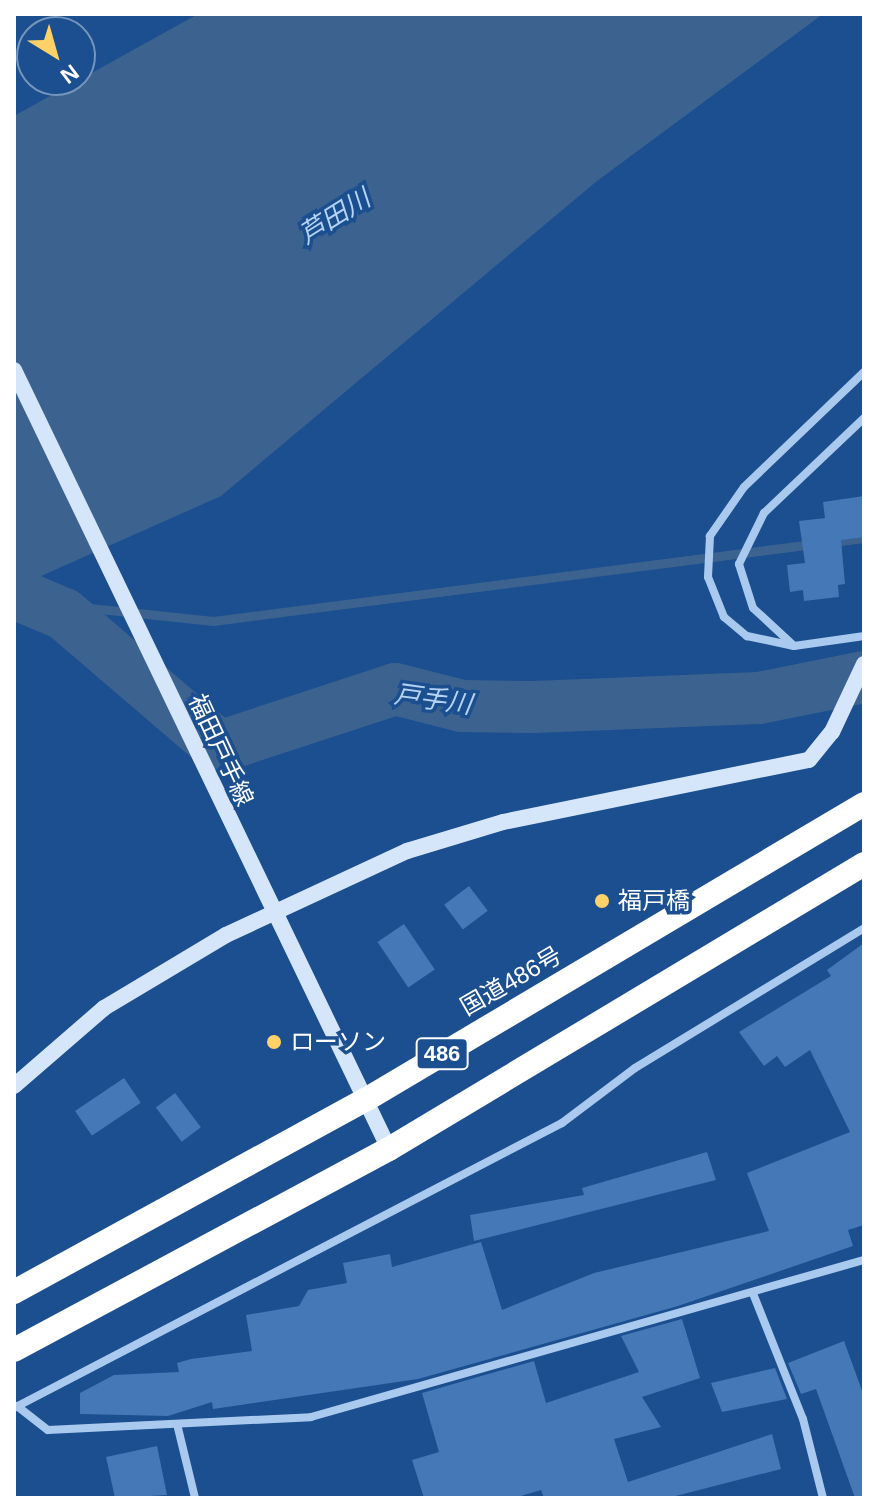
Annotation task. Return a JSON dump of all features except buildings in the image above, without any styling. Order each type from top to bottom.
[{"type":"highway","name":"国道486号","points":[[14,1292],[367,1099],[864,804]]},
{"type":"highway","name":"486","points":[[14,1350],[389,1149],[864,864]]},
{"type":"street","name":"福田戸手線","points":[[14,370],[250,867],[389,1149]]},
{"type":"street","points":[[864,372],[744,487],[710,536],[708,577],[724,617],[747,636],[794,646],[864,636]]},
{"type":"street","points":[[794,646],[753,608],[739,564],[764,513],[864,418]]},
{"type":"street","points":[[14,1086],[104,1008],[273,912],[407,851],[503,822],[809,760],[832,732],[864,664]]},
{"type":"street","points":[[864,928],[635,1068],[562,1123],[15,1407],[48,1430],[311,1417],[390,1400],[754,1296],[864,1260]]},
{"type":"street","points":[[754,1296],[803,1419],[823,1498]]},
{"type":"street","points":[[177,1424],[195,1498]]},
{"type":"water","name":"芦田川","points":[[198,14],[823,14],[597,181],[221,496],[14,588],[14,116],[50,96],[96,96],[96,71]]},
{"type":"waterway","points":[[832,542],[864,538]]},
{"type":"waterway","points":[[14,584],[71,606],[213,621],[813,544]]},
{"type":"waterway","name":"戸手川","points":[[14,593],[64,614],[219,747],[395,689],[462,706],[534,707],[759,698],[864,677]]},
{"type":"place","name":"福戸橋","points":[[602,901]]},
{"type":"place","name":"ローソン","points":[[274,1042]]}]
